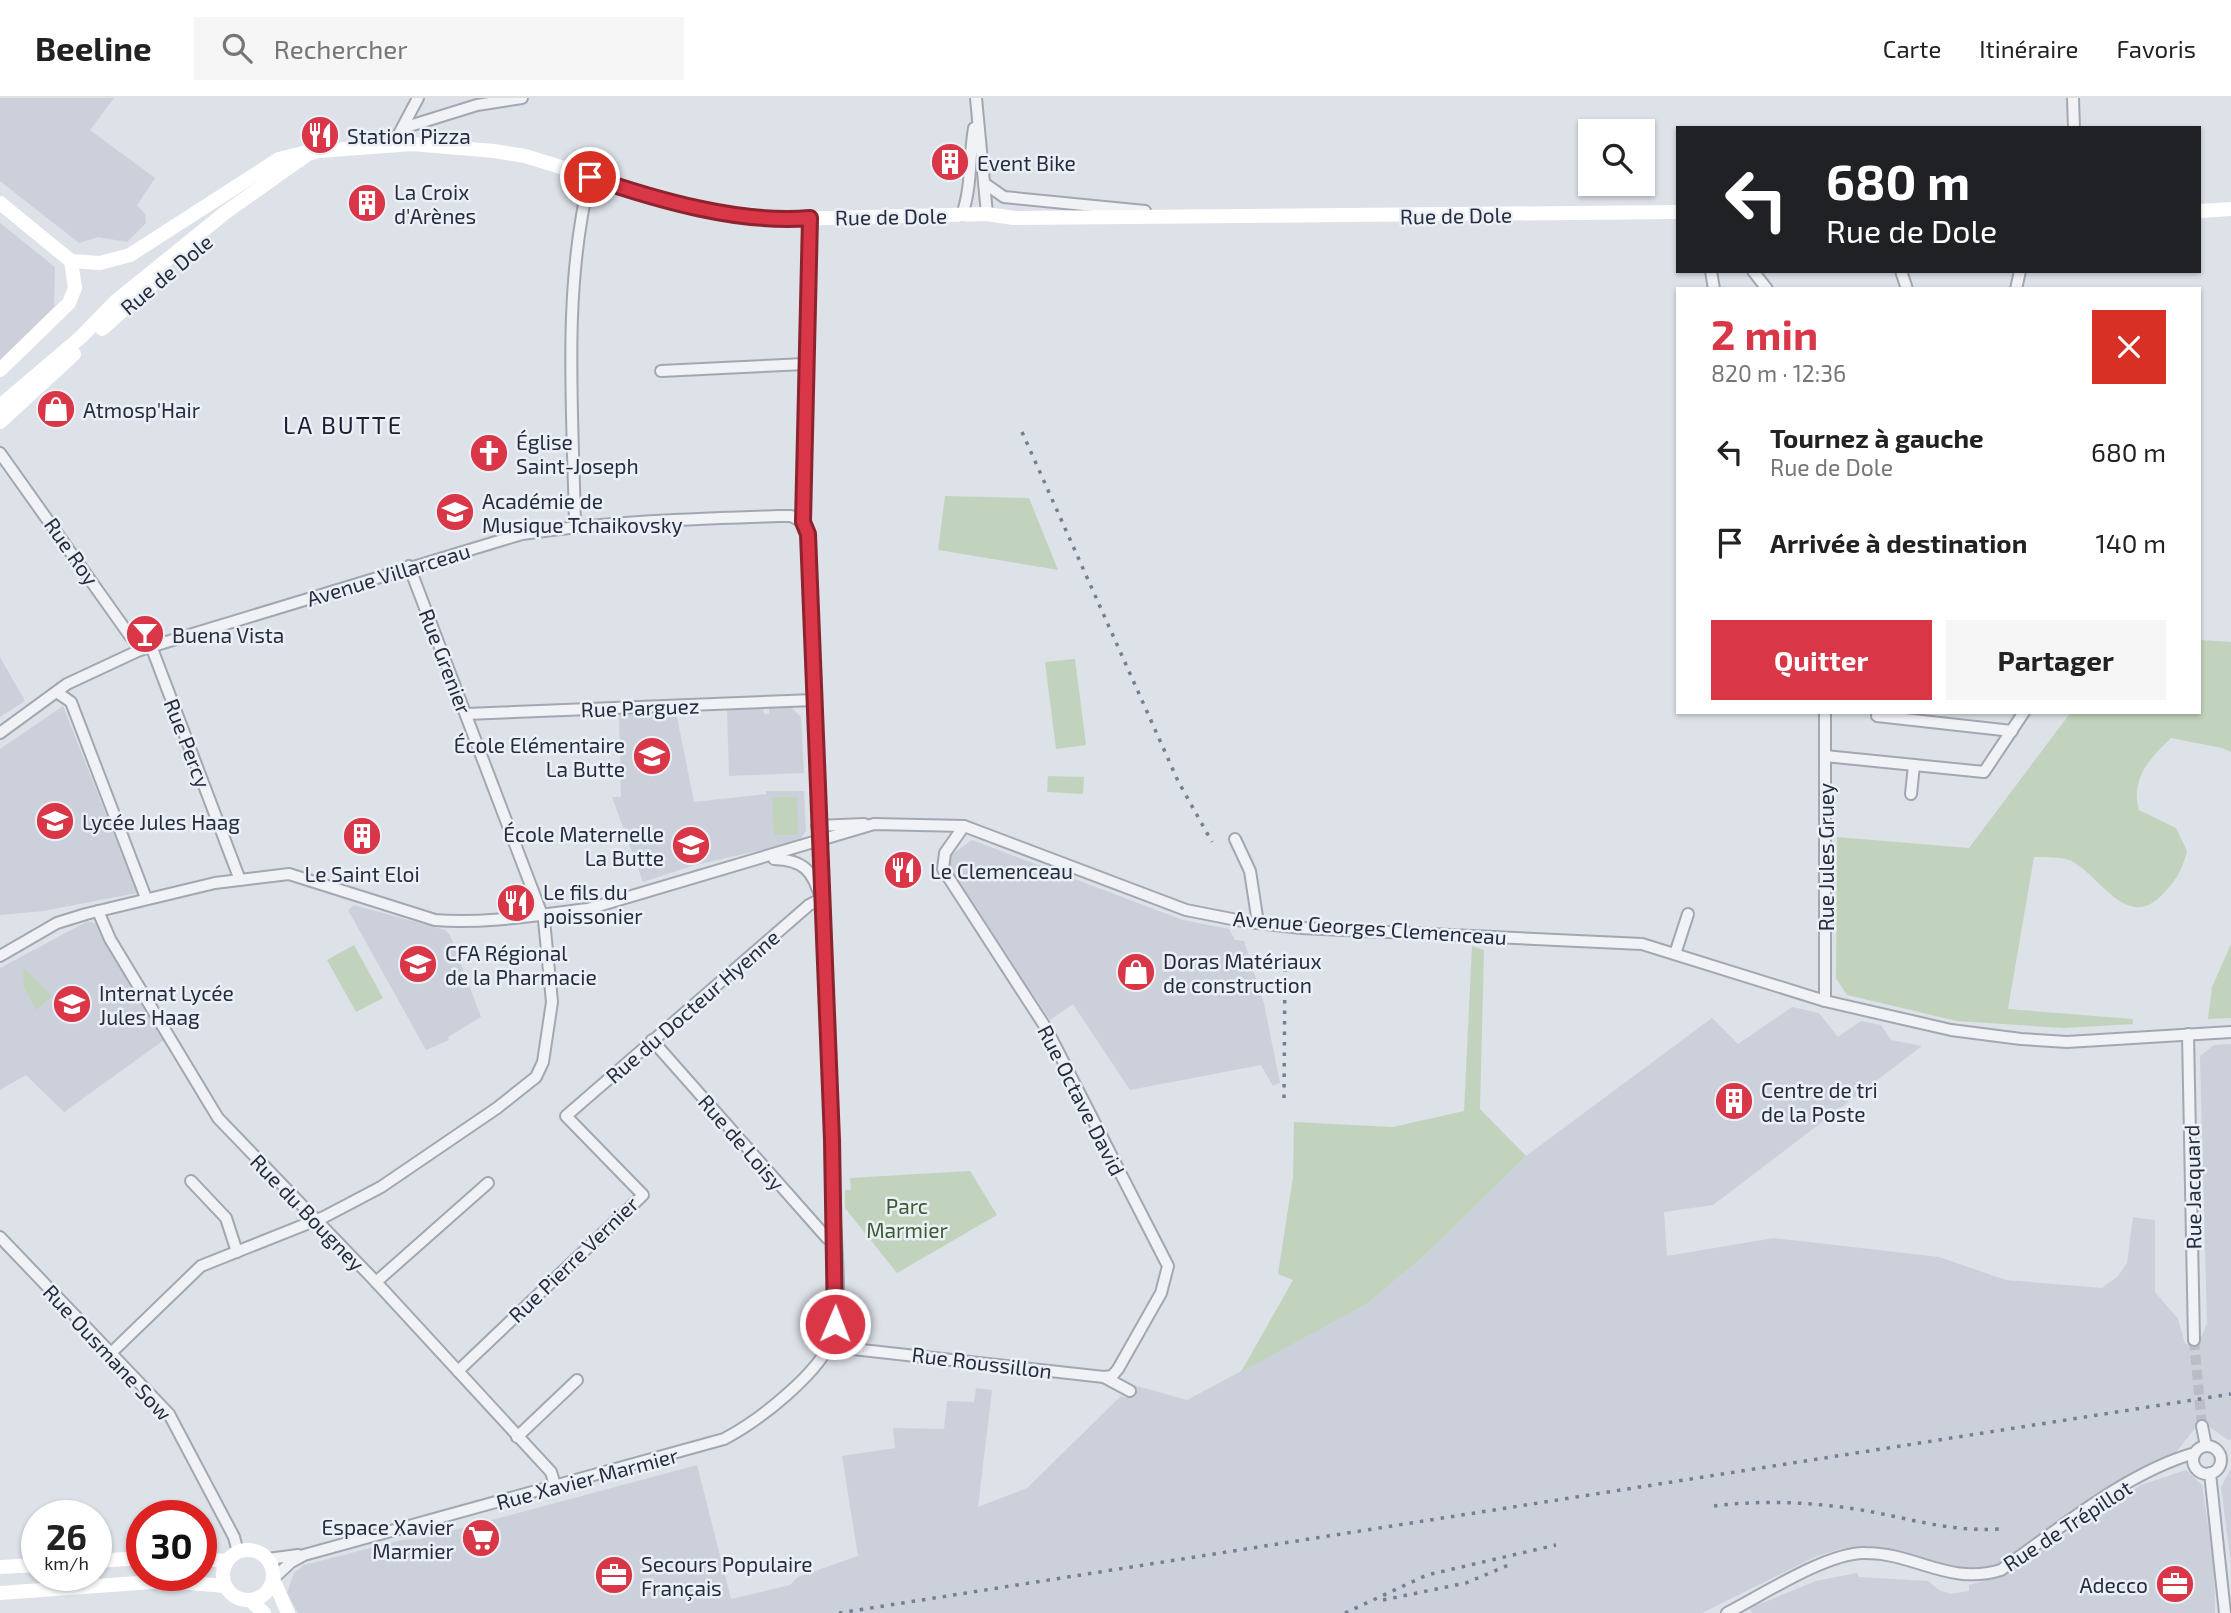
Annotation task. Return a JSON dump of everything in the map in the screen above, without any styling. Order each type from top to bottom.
[{"type":"main road","name":"Rue de Dole","points":[[0,406],[82,337],[116,301],[226,212],[308,154],[347,149],[393,145],[461,147],[504,153],[695,208],[790,219],[988,214],[1014,218],[1676,212]]},
{"type":"main road","name":"Rue de Dole","points":[[0,422],[124,309],[242,211],[302,167],[347,149]]},
{"type":"main road","points":[[0,203],[71,261],[100,263],[120,259],[279,159],[308,154]]},
{"type":"main road","points":[[2201,211],[2231,209]]},
{"type":"main road","points":[[0,370],[69,303],[75,288],[71,261]]},
{"type":"main road","points":[[217,1558],[258,1552],[268,1559],[287,1611]]},
{"type":"main road","points":[[233,1556],[223,1572],[225,1586],[238,1599],[251,1601],[264,1613]]},
{"type":"main road","points":[[0,1567],[21,1566]]},
{"type":"main road","points":[[251,1601],[265,1594],[274,1578]]},
{"type":"main road","points":[[0,1593],[166,1581],[225,1586]]},
{"type":"street","points":[[393,145],[418,98]]},
{"type":"street","points":[[402,128],[477,105],[523,98]]},
{"type":"street","points":[[976,98],[988,214]]},
{"type":"street","points":[[2073,98],[2074,126]]},
{"type":"street","points":[[962,215],[970,192],[968,159],[976,115]]},
{"type":"street","points":[[575,526],[573,323],[576,239],[590,177]]},
{"type":"street","name":"Rue de Dole","points":[[984,183],[1004,197],[1193,217]]},
{"type":"street","points":[[810,218],[803,522],[808,534],[817,826],[835,1242],[837,1310],[832,1338]]},
{"type":"street","points":[[1754,273],[1765,287]]},
{"type":"street","points":[[661,371],[805,364]]},
{"type":"street","name":"Rue Roy","points":[[0,453],[146,648]]},
{"type":"street","name":"Avenue Villarceau","points":[[0,733],[67,684],[146,648],[409,566],[522,534],[575,526],[779,516],[803,522]]},
{"type":"street","name":"Rue Grenier","points":[[111,1353],[201,1266],[316,1220],[381,1187],[497,1108],[540,1071],[549,1034],[552,1002],[542,915],[409,566]]},
{"type":"street","name":"Rue Percy","points":[[146,648],[240,880]]},
{"type":"street","points":[[58,692],[71,702],[146,898]]},
{"type":"street","name":"Rue Parguez","points":[[466,714],[814,701]]},
{"type":"street","name":"Rue Jules Gruey","points":[[1825,714],[1825,1002]]},
{"type":"street","points":[[1825,756],[1984,772],[2023,714]]},
{"type":"street","points":[[1877,716],[2012,731]]},
{"type":"street","points":[[1911,794],[1914,765]]},
{"type":"street","points":[[817,826],[874,824]]},
{"type":"street","name":"Avenue Georges Clemenceau","points":[[0,956],[57,923],[146,898],[240,880],[289,874],[435,920],[455,922],[588,909],[818,843],[874,824],[964,826],[1186,910],[1258,923],[1631,943],[1675,954],[1825,1002],[1951,1030],[2021,1040],[2067,1042],[2231,1032]]},
{"type":"street","name":"Rue Octave David","points":[[964,826],[945,853],[943,869],[1044,1024],[1168,1266],[1161,1293],[1118,1369],[1112,1376],[1104,1377]]},
{"type":"street","points":[[1235,839],[1250,871],[1258,923]]},
{"type":"street","points":[[764,859],[798,862],[815,877],[821,899]]},
{"type":"street","name":"Rue du Docteur Hyenne","points":[[566,1116],[809,905],[821,899]]},
{"type":"street","name":"Rue du Bougney","points":[[98,911],[110,939],[218,1118],[376,1282],[551,1472],[555,1485]]},
{"type":"street","points":[[1675,954],[1688,914]]},
{"type":"street","name":"Rue Jacquard","points":[[2188,1034],[2194,1340]]},
{"type":"street","name":"Rue de Loisy","points":[[652,1040],[827,1238],[835,1242]]},
{"type":"street","name":"Rue Pierre Vernier","points":[[458,1371],[643,1195],[566,1116]]},
{"type":"street","points":[[191,1181],[226,1218],[232,1253]]},
{"type":"street","points":[[376,1282],[488,1183]]},
{"type":"street","name":"Rue Ousmane Sow","points":[[0,1237],[169,1414],[234,1537],[233,1556]]},
{"type":"street","name":"Rue Roussillon","points":[[832,1338],[853,1349],[1104,1377],[1130,1391]]},
{"type":"street","name":"Rue Xavier Marmier","points":[[274,1578],[290,1562],[304,1555],[724,1439],[753,1424],[779,1403],[821,1357],[832,1338]]},
{"type":"street","points":[[517,1437],[577,1380]]},
{"type":"street","points":[[2202,1426],[2206,1446]]},
{"type":"street","points":[[2206,1446],[2216,1448],[2226,1455],[2218,1469],[2210,1473],[2200,1472],[2195,1466],[2195,1453],[2206,1446]]},
{"type":"street","name":"Rue de Trépillot","points":[[1728,1612],[1835,1558],[1862,1552],[1888,1555],[1953,1575],[1986,1575],[2001,1570],[2080,1515],[2169,1462],[2195,1453]]},
{"type":"street","points":[[2169,1462],[2195,1466]]},
{"type":"street","points":[[2210,1473],[2225,1613]]},
{"type":"street","name":"Rue Xavier Marmier","points":[[268,1559],[304,1555]]},
{"type":"shaded area","points":[[0,98],[114,98],[90,130],[155,178],[137,205],[145,214],[146,223],[127,242],[98,237],[79,243],[0,181]]},
{"type":"shaded area","points":[[0,223],[55,267],[54,307],[0,360]]},
{"type":"shaded area","points":[[0,657],[25,701],[0,717]]},
{"type":"shaded area","name":"Lycée Jules Haag","points":[[63,706],[137,893],[43,911],[0,915],[0,749]]},
{"type":"shaded area","points":[[791,707],[801,717],[804,773],[729,776],[727,710],[763,709],[764,714],[769,714],[769,708]]},
{"type":"shaded area","points":[[676,712],[694,802],[766,794],[766,791],[804,791],[806,831],[798,842],[695,865],[643,882],[612,797],[621,797],[619,714]]},
{"type":"shaded area","name":"Doras Matériaux de construction","points":[[972,840],[1183,920],[1229,929],[1235,940],[1244,941],[1264,1004],[1280,1083],[1273,1086],[1261,1065],[1130,1090],[1073,1004],[1050,1020],[949,868],[951,855]]},
{"type":"shaded area","name":"CFA Régional de la Pharmacie","points":[[354,905],[445,930],[450,935],[481,1017],[448,1037],[449,1040],[426,1050],[348,910]]},
{"type":"shaded area","name":"Internat Lycée Jules Haag","points":[[88,921],[97,924],[164,1040],[64,1112],[26,1075],[0,1090],[0,968]]},
{"type":"shaded area","points":[[1792,1007],[1819,1013],[1838,1037],[1861,1021],[1881,1025],[1891,1040],[1922,1046],[1713,1205],[1664,1212],[1667,1256],[1774,1238],[1939,1257],[2006,1280],[2102,1288],[2118,1276],[2127,1263],[2133,1217],[2155,1220],[2155,1292],[2178,1319],[2185,1344],[2199,1343],[2207,1323],[2200,1056],[2214,1045],[2231,1044],[2231,1439],[2228,1440],[2207,1425],[2196,1427],[2177,1451],[2138,1473],[2000,1565],[1959,1570],[1892,1550],[1867,1546],[1841,1549],[1817,1556],[1702,1613],[298,1613],[287,1593],[294,1573],[304,1565],[402,1540],[421,1539],[697,1465],[731,1599],[790,1585],[798,1577],[858,1556],[842,1456],[895,1448],[893,1428],[944,1429],[947,1401],[974,1402],[976,1388],[992,1390],[978,1507],[1027,1488],[1121,1396],[1126,1398],[1133,1385],[1187,1400],[1367,1304],[1425,1255],[1526,1156],[1712,1018],[1738,1044]]},
{"type":"shaded area","points":[[2231,1469],[2231,1564],[2221,1487]]},
{"type":"shaded area","points":[[2186,1470],[2202,1485],[2214,1564],[2215,1613],[1752,1613],[1750,1608],[1816,1581],[1857,1573],[1859,1577],[1928,1581],[1939,1590],[1951,1594],[1969,1591],[1969,1585],[2002,1576],[2141,1485]]},
{"type":"green space","points":[[945,496],[1029,498],[1058,570],[938,550]]},
{"type":"green space","points":[[2201,640],[2231,642],[2231,752],[2171,738],[2149,761],[2137,788],[2139,810],[2176,828],[2187,851],[2175,880],[2161,896],[2148,905],[2135,907],[2123,903],[2077,864],[2054,857],[2034,857],[2008,1009],[2133,1019],[2133,1024],[2063,1028],[1957,1021],[1847,995],[1836,978],[1837,837],[1969,848],[2070,714],[2201,714]]},
{"type":"green space","points":[[1075,659],[1086,745],[1056,749],[1045,662]]},
{"type":"green space","points":[[1048,776],[1084,777],[1083,794],[1047,792]]},
{"type":"green space","points":[[772,797],[797,797],[798,835],[774,835]]},
{"type":"green space","points":[[2231,944],[2231,1018],[2208,1019],[2212,987]]},
{"type":"green space","points":[[354,945],[383,998],[356,1012],[327,960]]},
{"type":"green space","points":[[1472,946],[1484,950],[1480,1109],[1526,1156],[1425,1255],[1367,1304],[1241,1372],[1293,1280],[1278,1274],[1293,1177],[1294,1122],[1393,1127],[1464,1111]]},
{"type":"green space","points":[[26,970],[52,996],[36,1010],[24,987],[23,971]]},
{"type":"green space","name":"Parc Marmier","points":[[970,1171],[997,1215],[897,1273],[845,1208],[845,1190],[851,1190],[850,1178]]},
{"type":"tunnel","points":[[2194,1340],[2202,1426]]},
{"type":"railway","points":[[1022,432],[1178,781],[1212,842]]},
{"type":"railway","points":[[1284,1098],[1285,960]]},
{"type":"railway","points":[[839,1613],[2231,1394]]},
{"type":"railway","points":[[1714,1506],[1767,1502],[1820,1505],[1874,1512],[1943,1526],[2000,1529]]},
{"type":"railway","points":[[1345,1613],[1427,1575],[1556,1545]]},
{"type":"railway","points":[[1383,1600],[1466,1583],[1511,1564]]},
{"type":"place","name":"Station Pizza","points":[[320,135]]},
{"type":"place","name":"Event Bike","points":[[950,162]]},
{"type":"place","name":"La Croix d'Arènes","points":[[367,203]]},
{"type":"place","name":"Atmosp'Hair","points":[[56,409]]},
{"type":"place","name":"Église Saint-Joseph","points":[[489,453]]},
{"type":"place","name":"Académie de Musique Tchaikovsky","points":[[455,512]]},
{"type":"place","name":"Buena Vista","points":[[145,634]]},
{"type":"place","name":"École Elémentaire La Butte","points":[[652,756]]},
{"type":"place","name":"Lycée Jules Haag","points":[[55,821]]},
{"type":"place","name":"Le Saint Eloi","points":[[362,836]]},
{"type":"place","name":"École Maternelle La Butte","points":[[691,845]]},
{"type":"place","name":"Le Clemenceau","points":[[903,870]]},
{"type":"place","name":"Le fils du poissonier","points":[[516,903]]},
{"type":"place","name":"CFA Régional de la Pharmacie","points":[[418,964]]},
{"type":"place","name":"Doras Matériaux de construction","points":[[1136,972]]},
{"type":"place","name":"Internat Lycée Jules Haag","points":[[72,1004]]},
{"type":"place","name":"Centre de tri de la Poste","points":[[1734,1101]]},
{"type":"place","name":"Espace Xavier Marmier","points":[[481,1538]]},
{"type":"place","name":"Secours Populaire Français","points":[[614,1575]]},
{"type":"place","name":"Adecco","points":[[2175,1584]]},
{"type":"district","name":"LA BUTTE","points":[[343,424]]},
{"type":"route","points":[[590,177],[695,208],[790,219],[810,218],[805,331],[803,522],[808,534],[817,826],[825,957],[837,1310],[835,1324]]}]
